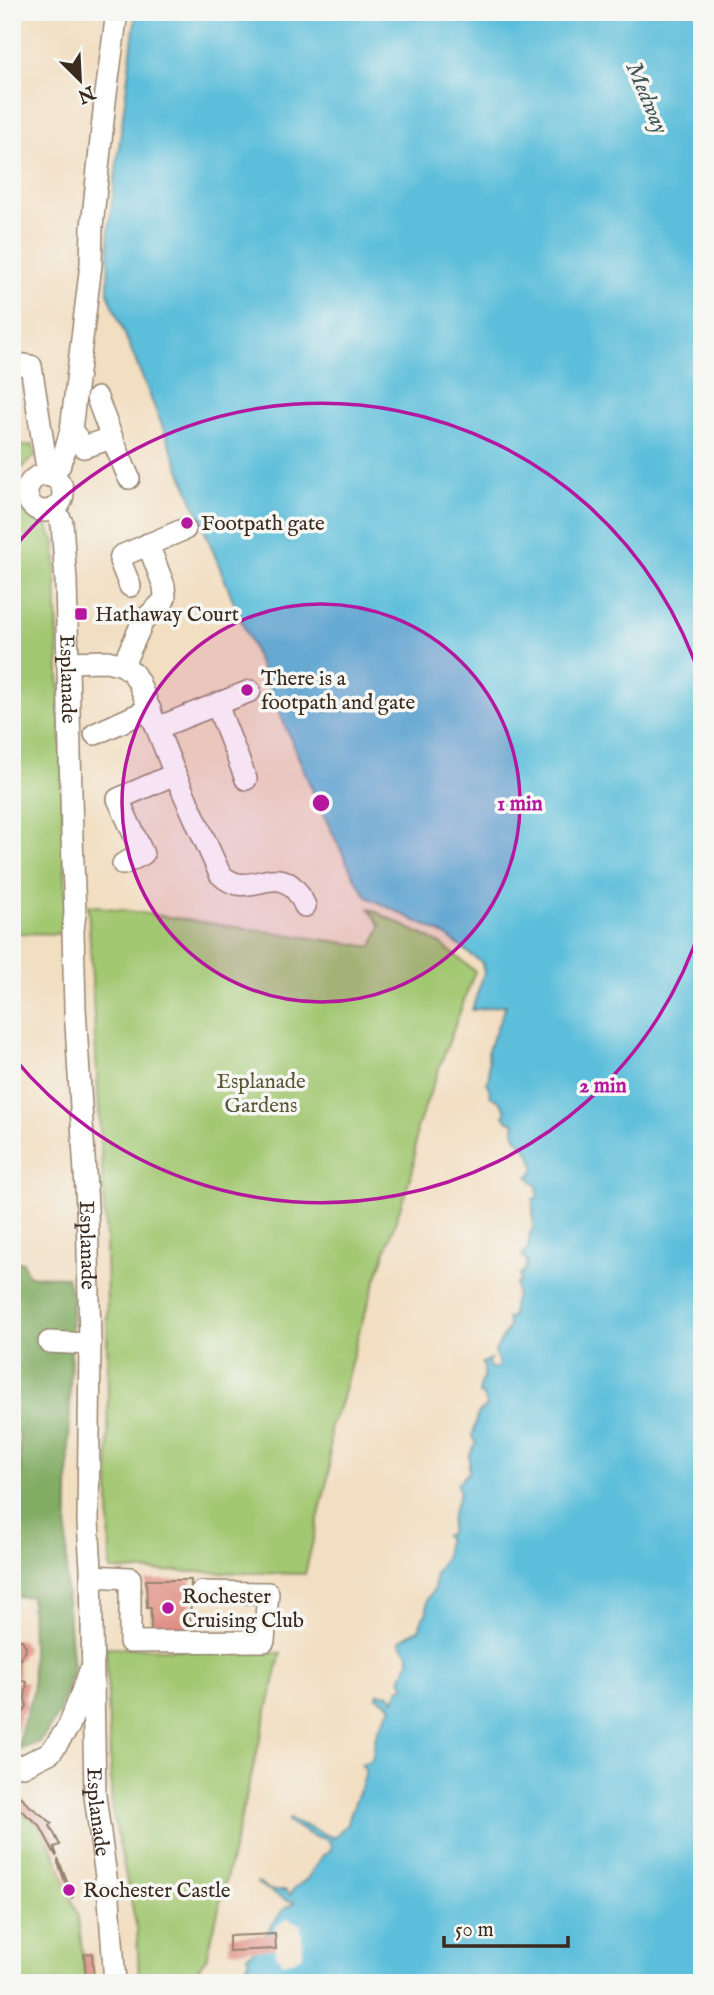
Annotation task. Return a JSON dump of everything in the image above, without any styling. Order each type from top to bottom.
[{"type":"street","points":[[12,363],[31,366],[46,463],[55,471],[65,453],[71,430],[117,12]]},
{"type":"street","points":[[97,398],[129,478]]},
{"type":"street","points":[[71,430],[84,447],[112,438]]},
{"type":"street","name":"Esplanade","points":[[55,471],[31,482],[27,492],[30,502],[37,509],[45,511],[54,508],[62,523],[66,581],[75,1008],[87,1206],[90,1344],[88,1522],[95,1796],[109,1899],[115,1983]]},
{"type":"street","points":[[130,586],[120,557],[185,529]]},
{"type":"street","points":[[123,665],[143,621],[165,597],[164,586],[148,544]]},
{"type":"street","points":[[67,662],[111,661],[130,669],[136,677],[175,774],[222,876],[241,885],[284,880],[294,887],[304,906]]},
{"type":"street","points":[[95,734],[153,718],[217,705],[250,691]]},
{"type":"street","points":[[217,705],[246,779]]},
{"type":"street","points":[[122,864],[143,854],[118,799],[175,774]]},
{"type":"street","points":[[49,1342],[90,1344]]},
{"type":"street","points":[[91,1576],[130,1578],[130,1642],[264,1641],[268,1593],[201,1592]]},
{"type":"street","points":[[12,1764],[23,1766],[51,1752],[69,1726],[93,1661]]},
{"type":"green space","points":[[33,445],[36,455],[17,472],[13,488],[18,503],[27,515],[47,526],[55,543],[67,934],[12,933],[12,447]]},
{"type":"green space","name":"Esplanade Gardens","points":[[88,905],[372,947],[381,926],[368,908],[441,944],[475,971],[417,1128],[413,1169],[360,1328],[340,1405],[330,1426],[329,1473],[305,1574],[110,1570],[106,1241]]},
{"type":"green space","points":[[12,1262],[23,1262],[28,1276],[67,1277],[72,1296],[66,1590],[73,1670],[58,1714],[40,1742],[18,1750],[33,1692],[31,1596],[12,1597],[12,1478],[21,1479],[19,1432],[12,1430]]},
{"type":"green space","points":[[106,1647],[281,1653],[207,1957],[188,1983],[139,1983],[137,1929],[112,1810]]},
{"type":"green space","points":[[12,1803],[40,1826],[58,1861],[78,1917],[86,1980],[92,1980],[92,1983],[12,1983]]},
{"type":"water","name":"Medway","points":[[136,12],[702,12],[702,1983],[250,1983],[256,1976],[249,1965],[246,1966],[249,1962],[247,1955],[253,1952],[283,1910],[296,1902],[286,1900],[257,1883],[270,1890],[285,1890],[290,1895],[307,1879],[321,1857],[331,1850],[330,1842],[288,1822],[289,1819],[334,1838],[347,1824],[365,1776],[361,1764],[372,1760],[376,1734],[392,1706],[377,1697],[378,1693],[389,1695],[394,1700],[399,1689],[405,1686],[401,1678],[409,1656],[400,1640],[420,1629],[421,1621],[427,1612],[427,1600],[434,1589],[435,1574],[446,1556],[448,1539],[444,1536],[450,1533],[452,1515],[460,1493],[457,1484],[469,1472],[469,1456],[476,1443],[472,1437],[478,1414],[487,1406],[484,1396],[479,1394],[484,1378],[482,1363],[490,1359],[490,1368],[499,1366],[495,1351],[509,1327],[507,1319],[512,1317],[516,1285],[528,1263],[522,1255],[528,1249],[533,1229],[533,1199],[538,1197],[537,1186],[528,1176],[535,1167],[531,1156],[515,1134],[515,1123],[508,1121],[504,1115],[506,1110],[499,1101],[490,1096],[489,1085],[486,1083],[489,1078],[488,1050],[506,1005],[472,1010],[484,973],[482,963],[445,935],[367,897],[353,875],[317,801],[271,693],[108,293],[109,228]]},
{"type":"pier","points":[[288,1918],[301,1925],[303,1955],[293,1961],[281,1963],[280,1957],[276,1957],[275,1949],[250,1950],[261,1934],[275,1934],[275,1927]]},
{"type":"building","name":"Rochester Cruising Club","points":[[146,1580],[191,1580],[190,1635],[151,1636],[151,1608],[147,1608]]},
{"type":"building","points":[[12,1639],[22,1640],[26,1647],[21,1659],[18,1659],[19,1677],[12,1676]]},
{"type":"building","points":[[17,1680],[27,1682],[27,1706],[21,1713],[17,1732],[12,1731],[12,1684],[16,1685]]},
{"type":"building","name":"Rochester Castle","points":[[12,1793],[23,1798],[52,1823],[50,1826],[60,1845],[54,1847],[56,1856],[40,1826],[12,1803]]},
{"type":"building","points":[[58,1858],[73,1897],[71,1898],[58,1863]]},
{"type":"building","points":[[275,1934],[276,1949],[229,1951],[229,1936]]},
{"type":"building","points":[[92,1953],[94,1979],[86,1980],[84,1954]]},
{"type":"place","name":"Footpath gate","points":[[187,523]]},
{"type":"place","name":"Hathaway Court","points":[[81,614]]},
{"type":"place","name":"There is a footpath and gate","points":[[247,690]]},
{"type":"place","name":"Rochester Cruising Club","points":[[168,1608]]},
{"type":"place","name":"Rochester Castle","points":[[69,1890]]}]
